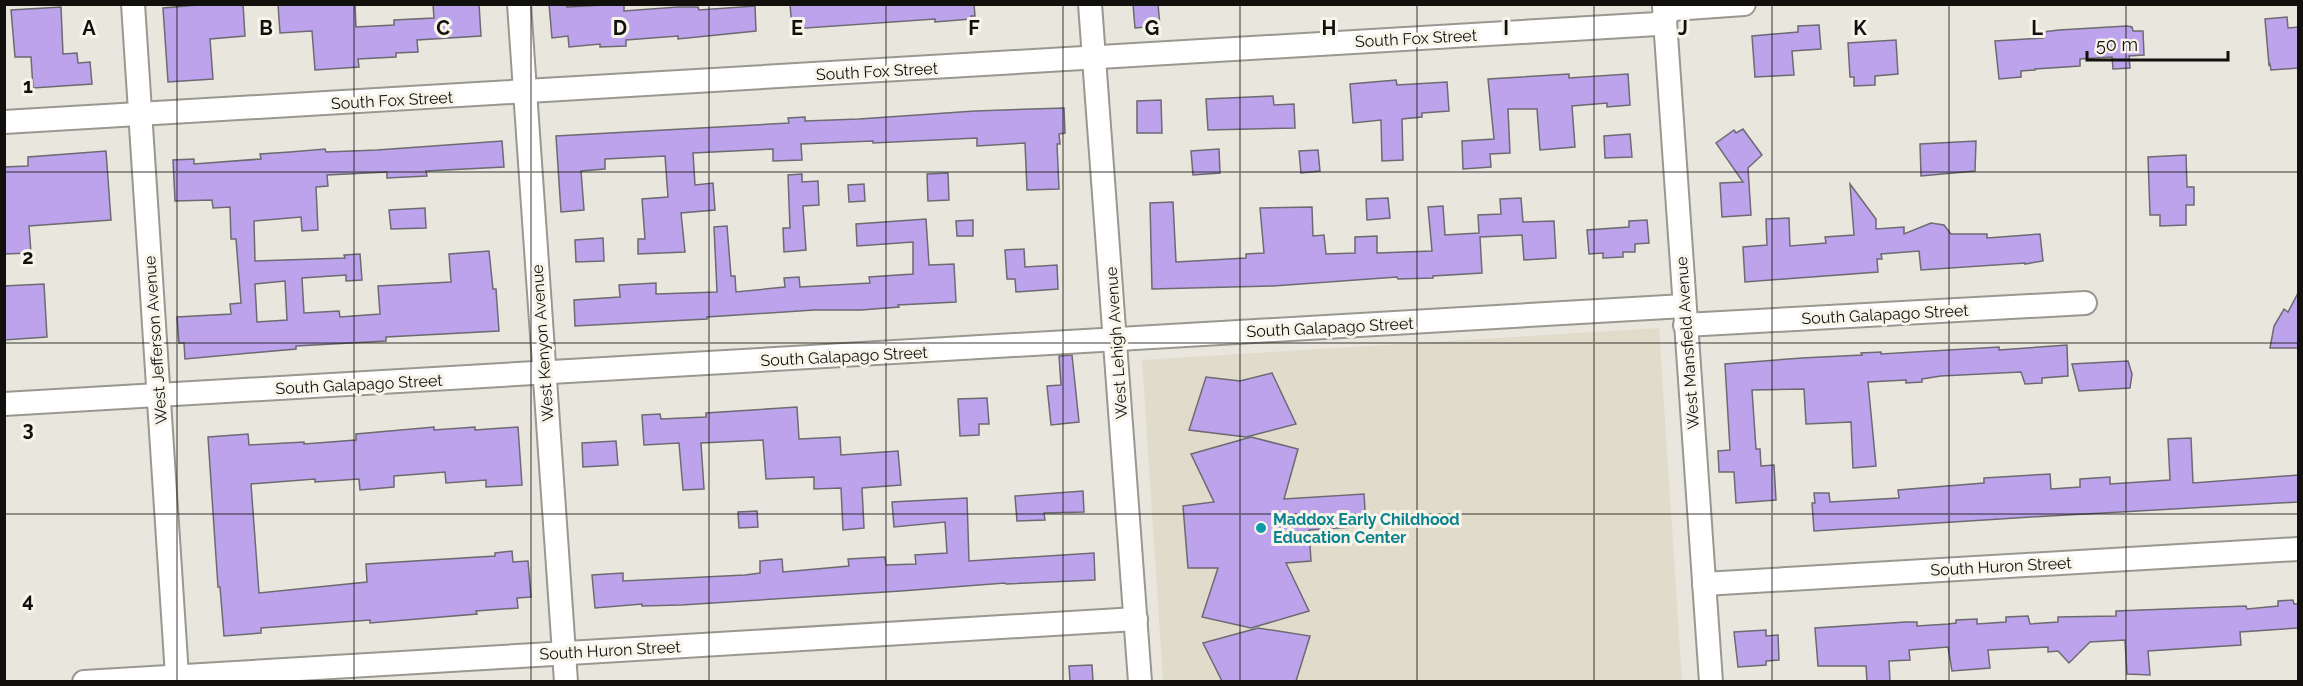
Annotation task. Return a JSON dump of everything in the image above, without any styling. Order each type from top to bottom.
[{"type":"street","name":"West Jefferson Avenue","points":[[132,4],[177,676]]},
{"type":"street","name":"West Kenyon Avenue","points":[[519,4],[566,681]]},
{"type":"street","name":"West Lehigh Avenue","points":[[1090,4],[1140,681]]},
{"type":"street","name":"South Fox Street","points":[[4,122],[1657,24],[1664,10],[1744,4]]},
{"type":"street","name":"West Mansfield Avenue","points":[[1664,10],[1711,681]]},
{"type":"street","name":"South Galapago Street","points":[[4,404],[1116,340],[1685,316],[2085,303]]},
{"type":"street","name":"South Huron Street","points":[[1704,584],[2298,549]]},
{"type":"street","name":"South Huron Street","points":[[84,681],[1136,619]]},
{"type":"shaded area","points":[[1659,328],[1682,681],[1163,681],[1142,360]]},
{"type":"building","points":[[243,4],[245,36],[210,39],[213,79],[168,82],[163,8]]},
{"type":"building","points":[[278,4],[355,4],[356,27],[394,25],[394,20],[434,18],[433,4],[479,4],[481,36],[417,40],[418,52],[396,53],[396,57],[358,59],[359,67],[315,70],[312,31],[280,33]]},
{"type":"building","points":[[549,4],[566,4],[567,7],[624,4],[624,11],[678,7],[698,7],[699,10],[755,6],[756,31],[678,39],[678,36],[626,40],[626,46],[600,47],[600,44],[569,47],[568,36],[552,38]]},
{"type":"building","points":[[790,4],[974,4],[975,16],[971,16],[971,19],[935,22],[935,19],[792,29]]},
{"type":"building","points":[[1133,4],[1158,4],[1160,26],[1135,28]]},
{"type":"building","points":[[61,7],[63,54],[77,53],[78,63],[90,62],[92,84],[33,88],[31,57],[15,57],[11,10]]},
{"type":"building","points":[[2287,17],[2288,28],[2298,27],[2298,68],[2271,70],[2265,19]]},
{"type":"building","points":[[1819,25],[1821,49],[1792,51],[1794,75],[1755,77],[1752,36],[1798,32],[1798,26]]},
{"type":"building","points":[[2132,27],[2133,31],[2143,31],[2144,55],[2129,56],[2130,68],[2113,69],[2112,57],[2080,59],[2080,66],[2021,71],[2021,77],[1999,79],[1995,41],[2043,38],[2043,32],[2059,30]]},
{"type":"building","points":[[1896,40],[1898,74],[1875,76],[1875,85],[1854,86],[1854,77],[1850,77],[1848,43]]},
{"type":"building","points":[[1569,74],[1569,78],[1628,74],[1630,105],[1607,107],[1607,103],[1572,106],[1575,147],[1540,150],[1537,109],[1508,109],[1510,153],[1490,154],[1491,167],[1463,169],[1462,141],[1494,139],[1488,79]]},
{"type":"building","points":[[1396,80],[1397,85],[1447,82],[1449,111],[1422,113],[1422,117],[1402,119],[1403,160],[1382,161],[1381,120],[1353,123],[1350,84]]},
{"type":"building","points":[[1273,96],[1274,105],[1294,104],[1295,128],[1208,130],[1206,99]]},
{"type":"building","points":[[1161,100],[1162,133],[1137,133],[1137,101]]},
{"type":"building","points":[[1064,108],[1065,133],[1059,134],[1060,144],[1057,144],[1059,189],[1027,190],[1025,143],[977,146],[977,138],[801,144],[802,160],[773,161],[773,149],[693,153],[695,185],[713,183],[715,210],[681,213],[685,252],[638,254],[638,239],[645,239],[642,199],[668,197],[665,156],[605,159],[605,169],[581,171],[584,210],[561,212],[556,136],[789,123],[788,118],[805,117],[805,121]]},
{"type":"building","points":[[1743,129],[1762,155],[1748,168],[1751,215],[1722,217],[1720,183],[1743,182],[1716,143],[1734,130],[1736,133]]},
{"type":"building","points":[[1630,134],[1632,157],[1605,158],[1604,136]]},
{"type":"building","points":[[502,141],[504,167],[426,171],[427,176],[387,178],[387,172],[327,175],[328,186],[316,187],[318,230],[302,231],[301,217],[254,221],[255,261],[345,258],[344,255],[360,254],[362,280],[346,281],[346,275],[302,278],[304,313],[339,311],[340,317],[380,314],[378,286],[451,282],[449,254],[489,251],[493,289],[496,289],[499,331],[386,337],[386,341],[296,346],[296,349],[185,359],[184,343],[179,343],[177,317],[231,314],[230,304],[241,303],[236,239],[231,239],[230,207],[213,208],[212,200],[175,201],[173,160],[194,159],[194,164],[261,159],[260,154],[325,149],[326,152]],"holes":[[[285,281],[287,320],[257,322],[255,284]]]},
{"type":"building","points":[[1976,141],[1975,171],[1921,176],[1920,144]]},
{"type":"building","points":[[1219,149],[1220,173],[1193,175],[1191,151]]},
{"type":"building","points":[[1318,150],[1320,171],[1301,173],[1299,151]]},
{"type":"building","points":[[106,151],[111,220],[29,226],[31,253],[4,254],[4,167],[28,166],[28,157]]},
{"type":"building","points":[[2186,155],[2187,187],[2194,187],[2194,205],[2186,205],[2186,225],[2160,226],[2160,215],[2150,215],[2148,157]]},
{"type":"building","points":[[948,173],[949,200],[928,201],[927,174]]},
{"type":"building","points":[[802,174],[802,182],[818,181],[819,205],[803,206],[806,250],[784,252],[783,228],[790,228],[788,175]]},
{"type":"building","points":[[864,184],[865,201],[849,202],[848,185]]},
{"type":"building","points":[[1850,184],[1876,219],[1876,229],[1904,227],[1904,234],[1931,223],[1944,225],[1951,234],[1987,234],[1987,238],[2040,234],[2043,261],[1921,270],[1919,251],[1881,254],[1882,259],[1877,259],[1878,272],[1745,282],[1743,247],[1767,245],[1766,219],[1789,218],[1790,246],[1826,243],[1825,237],[1854,235]]},
{"type":"building","points":[[1388,198],[1390,218],[1367,220],[1366,199]]},
{"type":"building","points":[[1521,198],[1523,222],[1554,221],[1556,258],[1524,260],[1522,235],[1480,237],[1482,273],[1433,276],[1433,278],[1398,279],[1397,277],[1273,286],[1152,289],[1150,203],[1173,202],[1176,262],[1246,258],[1246,254],[1264,253],[1260,208],[1312,207],[1313,236],[1324,235],[1326,254],[1355,253],[1355,237],[1377,236],[1377,253],[1432,251],[1428,207],[1443,206],[1445,235],[1479,233],[1478,215],[1501,214],[1500,199]]},
{"type":"building","points":[[425,208],[426,228],[391,229],[389,210]]},
{"type":"building","points":[[926,219],[929,265],[954,264],[956,302],[898,305],[899,307],[861,310],[814,310],[707,317],[707,319],[575,326],[574,300],[620,297],[619,285],[656,283],[656,294],[717,292],[714,227],[727,226],[731,276],[735,276],[736,292],[785,287],[784,278],[799,277],[800,287],[870,283],[869,277],[913,274],[913,242],[857,246],[856,224]]},
{"type":"building","points":[[973,220],[973,236],[957,236],[956,221]]},
{"type":"building","points":[[1647,220],[1649,243],[1635,244],[1635,252],[1623,252],[1623,257],[1603,258],[1603,253],[1589,254],[1587,230],[1629,227],[1629,221]]},
{"type":"building","points":[[603,238],[604,261],[576,262],[575,240]]},
{"type":"building","points":[[1024,249],[1025,267],[1057,265],[1058,289],[1016,292],[1015,279],[1007,279],[1005,250]]},
{"type":"building","points":[[44,284],[47,337],[4,340],[4,286]]},
{"type":"building","points":[[2298,293],[2298,348],[2270,348],[2274,326],[2284,309],[2288,312]]},
{"type":"building","points":[[2067,345],[2068,376],[2042,378],[2042,383],[2025,384],[2021,372],[1941,376],[1922,379],[1922,382],[1906,383],[1906,380],[1868,382],[1876,466],[1853,468],[1851,422],[1806,424],[1804,389],[1752,390],[1756,449],[1760,449],[1761,466],[1774,465],[1776,500],[1736,503],[1734,472],[1719,472],[1718,451],[1730,450],[1725,364],[1862,355],[1861,353],[1881,352],[1881,354],[1999,347],[1999,350]]},
{"type":"building","points":[[1072,355],[1079,422],[1051,425],[1047,386],[1061,385],[1059,356]]},
{"type":"building","points":[[2128,361],[2132,374],[2130,388],[2079,391],[2072,364]]},
{"type":"building","points":[[1272,373],[1296,424],[1246,437],[1189,430],[1206,377],[1240,381]]},
{"type":"building","points":[[987,398],[989,424],[979,424],[979,435],[960,436],[958,399]]},
{"type":"building","points":[[797,407],[799,439],[840,437],[841,455],[898,451],[901,485],[862,488],[864,528],[843,530],[841,488],[814,489],[814,477],[766,479],[763,440],[701,443],[704,489],[683,490],[679,443],[644,445],[642,415],[660,414],[661,419],[706,417],[706,413]]},
{"type":"building","points":[[434,427],[434,430],[475,427],[475,430],[518,427],[522,485],[486,487],[486,480],[446,483],[445,472],[394,476],[394,487],[360,490],[359,479],[315,482],[315,479],[251,484],[259,593],[367,582],[366,564],[495,556],[495,553],[512,551],[513,562],[528,561],[531,597],[517,598],[518,608],[476,611],[477,614],[370,623],[370,620],[261,628],[261,633],[224,636],[220,587],[218,587],[208,437],[248,434],[249,445],[304,442],[304,444],[356,440],[356,434]]},
{"type":"building","name":"Maddox Early Childhood Education Center","points":[[1251,437],[1298,449],[1284,499],[1364,494],[1366,526],[1309,530],[1311,561],[1286,563],[1309,611],[1251,628],[1202,617],[1218,568],[1188,568],[1183,506],[1214,502],[1191,454]]},
{"type":"building","points":[[2191,438],[2193,483],[2298,475],[2298,502],[1814,531],[1812,503],[1815,503],[1814,493],[1829,493],[1830,502],[1899,498],[1898,490],[1984,483],[1984,478],[2050,474],[2051,489],[2080,487],[2080,479],[2110,477],[2110,484],[2170,480],[2168,439]]},
{"type":"building","points":[[616,441],[618,465],[583,467],[582,443]]},
{"type":"building","points":[[1083,491],[1084,512],[1044,513],[1045,520],[1017,521],[1015,496]]},
{"type":"building","points":[[967,498],[969,561],[1094,553],[1095,580],[1005,583],[681,605],[642,606],[642,604],[595,608],[592,575],[623,573],[623,581],[745,575],[760,573],[760,561],[782,559],[783,572],[849,566],[848,559],[885,557],[886,565],[916,564],[915,555],[947,553],[945,522],[894,527],[892,502]]},
{"type":"building","points":[[757,511],[758,527],[739,528],[738,512]]},
{"type":"building","points":[[2293,600],[2294,604],[2298,604],[2298,628],[2240,632],[2241,645],[2148,651],[2150,675],[2127,674],[2125,640],[2090,642],[2069,663],[2058,651],[2048,652],[2048,647],[1988,650],[1990,668],[1952,671],[1948,647],[1909,650],[1910,660],[1889,661],[1890,681],[1867,681],[1866,666],[1818,666],[1815,628],[1906,622],[1917,622],[1917,626],[1977,619],[1977,624],[2006,622],[2006,617],[2028,616],[2030,624],[2058,622],[2058,617],[2116,616],[2116,611],[2246,606],[2247,609],[2278,606],[2278,601]]},
{"type":"building","points":[[1258,628],[1310,636],[1296,681],[1222,681],[1203,643]]},
{"type":"building","points":[[1766,630],[1766,636],[1778,635],[1779,660],[1766,661],[1766,665],[1738,667],[1734,632]]},
{"type":"building","points":[[1092,665],[1093,681],[1070,681],[1069,666]]},
{"type":"place","name":"Maddox Early Childhood Education Center","points":[[1261,528]]}]
